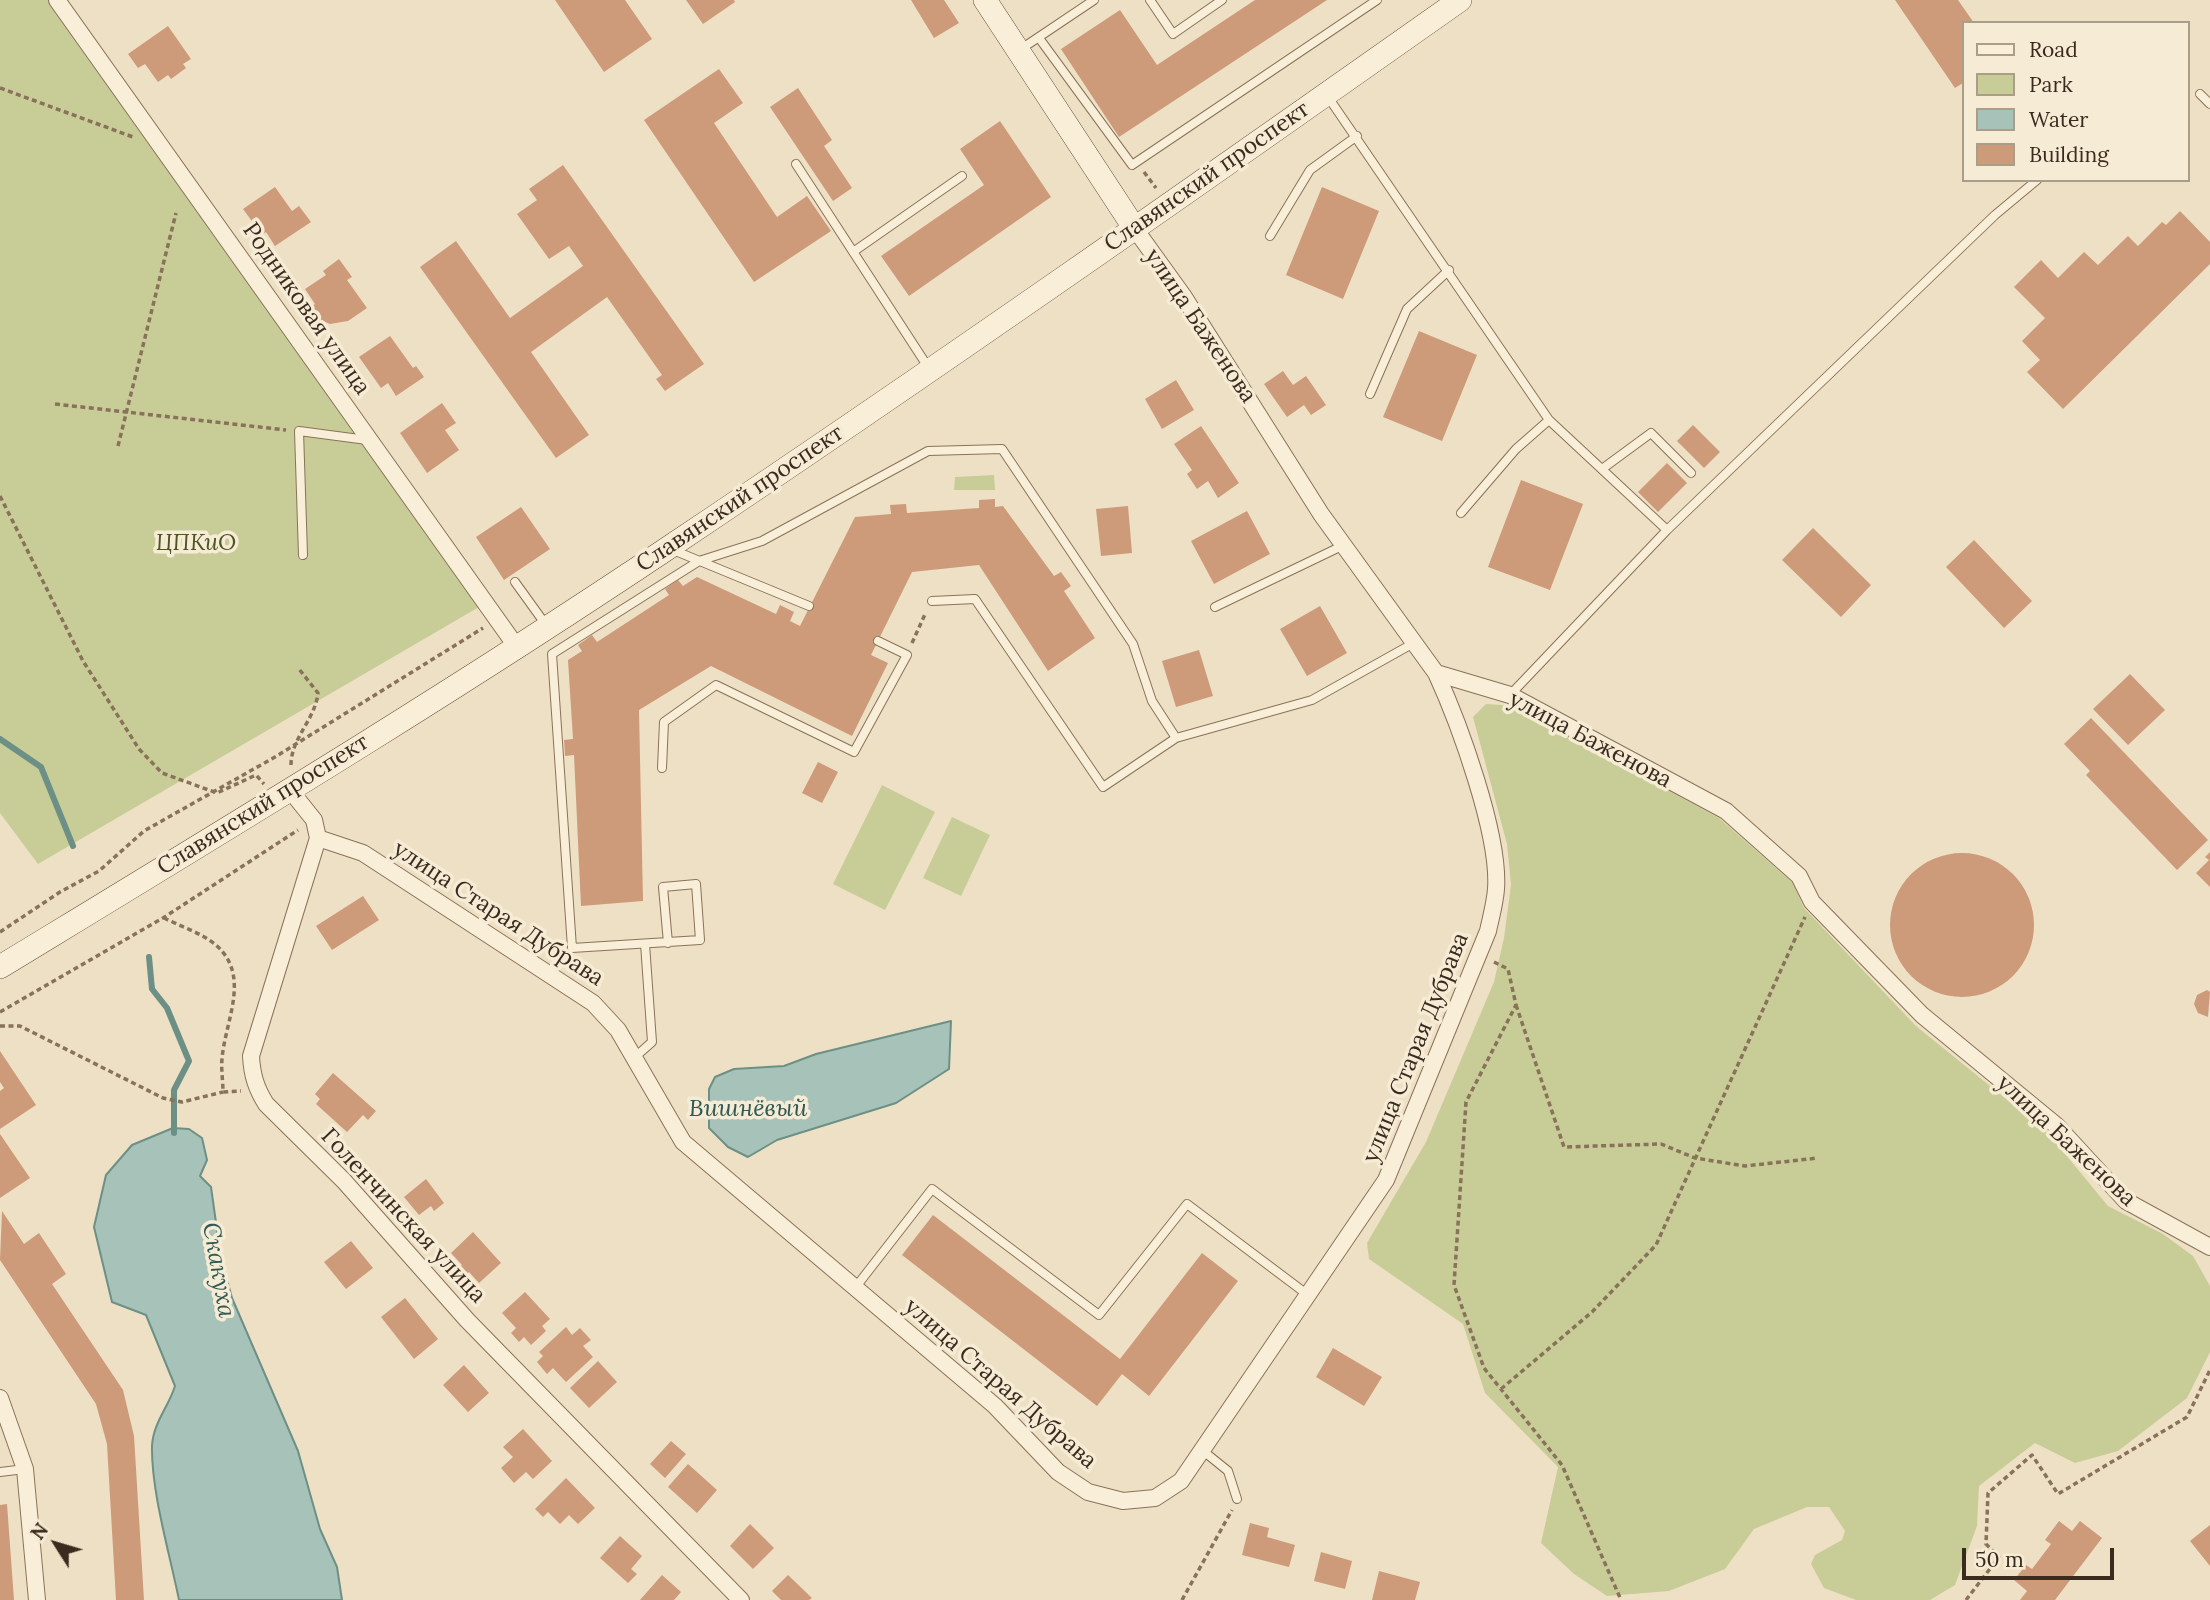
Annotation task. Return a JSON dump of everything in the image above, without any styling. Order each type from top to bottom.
[{"type":"street","name":"Родниковая улица","points":[[57,0],[516,646]]},
{"type":"street","name":"улица Баженова","points":[[985,0],[1135,229],[1184,297],[1344,545],[1412,644],[1436,673],[1510,695],[1726,811],[1799,876],[1812,902],[1922,1015],[2057,1126],[2126,1201],[2210,1247]]},
{"type":"street","name":"Славянский проспект","points":[[0,967],[284,794],[669,548],[1135,229],[1460,0]]},
{"type":"street","name":"улица Старая Дубрава","points":[[318,838],[363,853],[593,1003],[618,1030],[683,1142],[995,1406],[1058,1472],[1088,1492],[1124,1501],[1155,1498],[1181,1481],[1386,1180],[1488,931],[1496,888],[1493,845],[1456,717],[1436,673]]},
{"type":"street","points":[[257,1091],[251,1056],[318,838],[314,820],[284,794]]},
{"type":"street","name":"Голенчинская улица","points":[[257,1091],[266,1104],[344,1181],[467,1320],[741,1600]]},
{"type":"street","points":[[0,1398],[25,1469],[37,1600]]},
{"type":"lane","points":[[1019,50],[1094,0]]},
{"type":"lane","points":[[1150,0],[1174,34],[1223,0]]},
{"type":"lane","points":[[1039,38],[1132,165],[1377,0]]},
{"type":"lane","points":[[2200,94],[2210,104]]},
{"type":"lane","points":[[1326,95],[1449,270],[1549,420],[1667,530]]},
{"type":"lane","points":[[1270,236],[1310,170],[1357,136]]},
{"type":"lane","points":[[796,164],[930,370]]},
{"type":"lane","points":[[853,252],[962,176]]},
{"type":"lane","points":[[1510,695],[1667,530],[1995,215],[2035,182]]},
{"type":"lane","points":[[1370,394],[1407,309],[1449,270]]},
{"type":"lane","points":[[1461,513],[1517,449],[1549,420]]},
{"type":"lane","points":[[303,555],[299,431],[372,441]]},
{"type":"lane","points":[[1602,469],[1651,433],[1691,473]]},
{"type":"lane","points":[[668,943],[663,887],[696,884],[700,940],[668,943],[572,948],[552,654],[699,561],[762,541],[928,452],[1002,449],[1133,644],[1152,701],[1176,738]]},
{"type":"lane","points":[[1215,607],[1344,545]]},
{"type":"lane","points":[[669,548],[809,607]]},
{"type":"lane","points":[[515,582],[547,627]]},
{"type":"lane","points":[[932,601],[975,599],[1103,787],[1176,738],[1312,699],[1412,644]]},
{"type":"lane","points":[[662,768],[664,722],[716,685],[854,752],[907,655],[878,641]]},
{"type":"lane","points":[[635,1057],[652,1042],[645,944]]},
{"type":"lane","points":[[855,1288],[932,1189],[1099,1315],[1187,1204],[1308,1295]]},
{"type":"lane","points":[[1202,1450],[1228,1471],[1237,1499]]},
{"type":"lane","points":[[0,1472],[25,1469]]},
{"type":"path","points":[[0,88],[164,149]]},
{"type":"path","points":[[118,446],[176,213]]},
{"type":"path","points":[[55,404],[299,431]]},
{"type":"path","points":[[0,496],[83,662],[139,750],[162,773],[217,793],[256,775],[284,794],[291,753],[316,709],[318,693],[299,669]]},
{"type":"path","points":[[916,633],[927,611]]},
{"type":"path","points":[[0,932],[60,892],[99,871],[144,831],[296,743],[496,619]]},
{"type":"path","points":[[0,1012],[163,918],[314,820]]},
{"type":"path","points":[[1501,1389],[1592,1312],[1657,1245],[1812,902]]},
{"type":"path","points":[[163,918],[216,944],[231,962],[235,987],[232,1019],[222,1058],[223,1092]]},
{"type":"path","points":[[1479,954],[1508,969],[1516,1005],[1564,1147],[1661,1144],[1695,1158],[1745,1166],[1818,1158]]},
{"type":"path","points":[[1516,1005],[1466,1102],[1454,1285],[1485,1368],[1562,1465],[1621,1600]]},
{"type":"path","points":[[0,1026],[20,1026],[163,1098],[182,1102],[223,1092],[257,1091]]},
{"type":"path","points":[[1966,1600],[1999,1557],[1986,1544],[1988,1493],[2032,1455],[2058,1494],[2187,1417],[2210,1370]]},
{"type":"path","points":[[1182,1600],[1237,1499]]},
{"type":"green space","name":"ЦПКиО","points":[[0,0],[49,0],[479,607],[38,864],[0,813]]},
{"type":"green space","points":[[994,475],[995,490],[954,490],[955,477]]},
{"type":"green space","points":[[1486,704],[1502,705],[1562,732],[1719,818],[1793,883],[1804,908],[1916,1026],[2047,1132],[2108,1206],[2163,1234],[2193,1256],[2210,1286],[2210,1352],[2187,1398],[2118,1451],[2075,1463],[2035,1443],[1979,1486],[1977,1526],[1955,1585],[1930,1600],[1856,1600],[1824,1588],[1811,1564],[1815,1555],[1842,1540],[1845,1531],[1829,1507],[1807,1507],[1754,1529],[1725,1569],[1669,1591],[1607,1596],[1574,1574],[1541,1543],[1558,1467],[1485,1393],[1463,1324],[1369,1259],[1367,1243],[1426,1142],[1494,982],[1504,938],[1511,885],[1507,844],[1473,717]]},
{"type":"green space","points":[[882,785],[935,812],[885,910],[833,884]]},
{"type":"green space","points":[[952,817],[990,835],[961,896],[923,878]]},
{"type":"water","name":"Вишнёвый","points":[[951,1021],[949,1069],[896,1103],[777,1140],[748,1157],[728,1147],[709,1128],[709,1089],[715,1077],[734,1069],[784,1066],[816,1054]]},
{"type":"water","points":[[173,1128],[189,1129],[202,1138],[207,1160],[200,1176],[211,1187],[221,1258],[232,1298],[298,1451],[320,1529],[337,1567],[342,1600],[179,1600],[158,1503],[152,1446],[158,1422],[175,1386],[146,1315],[112,1302],[94,1227],[106,1175],[132,1145]]},
{"type":"building","points":[[555,0],[625,0],[652,39],[604,72]]},
{"type":"building","points":[[686,0],[734,0],[735,2],[703,24]]},
{"type":"building","points":[[911,0],[944,0],[959,23],[934,38]]},
{"type":"building","points":[[1255,0],[1327,0],[1119,137],[1061,49],[1120,10],[1157,65]]},
{"type":"building","points":[[1895,0],[1958,0],[1973,21],[1962,21],[1962,84],[1955,88]]},
{"type":"building","points":[[168,26],[191,59],[183,64],[186,68],[171,79],[168,75],[158,82],[145,64],[138,68],[128,54]]},
{"type":"building","points":[[719,69],[743,103],[714,123],[777,217],[807,196],[831,231],[754,282],[644,120]]},
{"type":"building","points":[[798,88],[832,140],[824,146],[852,188],[833,201],[770,107]]},
{"type":"building","points":[[1000,121],[1051,197],[909,296],[881,256],[984,185],[960,149]]},
{"type":"building","points":[[563,165],[704,364],[665,391],[656,379],[662,375],[607,297],[531,352],[589,435],[556,458],[420,267],[456,241],[510,318],[583,266],[569,246],[549,259],[517,214],[537,200],[529,189]]},
{"type":"building","points":[[275,187],[292,211],[299,206],[311,222],[275,246],[266,232],[262,235],[243,209]]},
{"type":"building","points":[[1322,187],[1379,211],[1343,299],[1286,275]]},
{"type":"building","points":[[2180,211],[2210,242],[2210,264],[2063,409],[2027,372],[2040,360],[2022,341],[2045,318],[2014,287],[2041,260],[2058,278],[2084,252],[2098,265],[2128,236],[2138,246],[2162,222],[2166,225]]},
{"type":"building","points":[[339,259],[352,277],[347,280],[367,308],[348,321],[330,324],[314,317],[308,309],[315,304],[305,289],[326,275],[323,271]]},
{"type":"building","points":[[1419,331],[1477,355],[1442,441],[1383,417]]},
{"type":"building","points":[[390,336],[413,368],[416,366],[424,377],[396,396],[388,383],[381,388],[359,357]]},
{"type":"building","points":[[1283,371],[1293,385],[1306,376],[1326,405],[1311,415],[1304,405],[1287,417],[1264,384]]},
{"type":"building","points":[[1176,380],[1194,410],[1162,429],[1145,399]]},
{"type":"building","points":[[442,403],[456,423],[445,430],[459,450],[427,473],[400,433]]},
{"type":"building","points":[[1693,425],[1720,452],[1704,468],[1677,441]]},
{"type":"building","points":[[1201,426],[1239,483],[1218,498],[1208,481],[1197,489],[1187,474],[1192,470],[1174,444]]},
{"type":"building","points":[[1667,463],[1687,483],[1658,512],[1638,492]]},
{"type":"building","points":[[1521,480],[1583,504],[1550,590],[1488,567]]},
{"type":"building","points":[[995,499],[995,507],[1003,506],[1054,576],[1061,572],[1071,586],[1064,591],[1095,638],[1048,671],[979,565],[912,572],[871,655],[888,663],[852,736],[711,666],[639,710],[643,901],[581,906],[574,755],[565,756],[564,740],[573,739],[568,660],[582,651],[578,645],[592,635],[597,642],[669,595],[665,589],[678,580],[683,586],[697,577],[776,614],[780,605],[794,612],[790,621],[800,626],[855,517],[891,514],[890,505],[906,504],[907,513],[979,508],[979,500]]},
{"type":"building","points":[[1128,506],[1132,553],[1101,556],[1096,509]]},
{"type":"building","points":[[521,507],[550,549],[504,580],[476,537]]},
{"type":"building","points":[[1247,511],[1270,554],[1214,584],[1191,541]]},
{"type":"building","points":[[1813,528],[1871,585],[1841,617],[1782,560]]},
{"type":"building","points":[[1974,540],[2032,601],[2004,628],[1946,567]]},
{"type":"building","points":[[1320,606],[1347,653],[1307,676],[1280,629]]},
{"type":"building","points":[[1199,650],[1213,696],[1176,707],[1162,661]]},
{"type":"building","points":[[2130,674],[2165,710],[2128,745],[2093,709]]},
{"type":"building","points":[[2091,718],[2208,840],[2177,870],[2086,775],[2090,771],[2064,744]]},
{"type":"building","points":[[818,762],[838,772],[822,803],[802,793]]},
{"type":"building","points":[[2210,852],[2210,887],[2196,873],[2209,860],[2205,857]]},
{"type":"building","points":[[1962,853],[1990,858],[2013,874],[2029,897],[2034,925],[2029,953],[2013,976],[1990,992],[1962,997],[1934,992],[1911,976],[1895,953],[1890,925],[1895,897],[1911,874],[1934,858]]},
{"type":"building","points":[[363,896],[379,920],[332,950],[316,926]]},
{"type":"building","points":[[2207,990],[2210,992],[2208,1017],[2198,1013],[2194,1004],[2197,995]]},
{"type":"building","points":[[0,1051],[36,1105],[0,1129],[0,1091],[4,1088],[0,1082]]},
{"type":"building","points":[[333,1073],[376,1111],[368,1120],[363,1115],[347,1132],[316,1104],[320,1099],[315,1094]]},
{"type":"building","points":[[0,1134],[30,1178],[0,1198]]},
{"type":"building","points":[[426,1179],[444,1203],[434,1211],[431,1206],[419,1215],[404,1197]]},
{"type":"building","points":[[2,1211],[24,1244],[39,1233],[66,1274],[52,1284],[123,1390],[134,1436],[144,1600],[116,1600],[107,1444],[96,1404],[0,1260]]},
{"type":"building","points":[[933,1215],[1120,1359],[1202,1253],[1238,1281],[1149,1396],[1122,1374],[1097,1406],[902,1255]]},
{"type":"building","points":[[473,1232],[501,1263],[479,1283],[469,1272],[464,1276],[457,1269],[462,1265],[451,1253]]},
{"type":"building","points":[[351,1241],[373,1268],[346,1289],[324,1262]]},
{"type":"building","points":[[525,1292],[550,1319],[542,1326],[546,1331],[531,1345],[524,1337],[519,1342],[511,1333],[516,1328],[502,1313]]},
{"type":"building","points":[[405,1298],[438,1339],[414,1359],[381,1317]]},
{"type":"building","points":[[566,1327],[572,1335],[580,1328],[591,1340],[583,1346],[593,1357],[566,1382],[553,1368],[547,1374],[537,1362],[543,1356],[539,1352]]},
{"type":"building","points":[[1333,1348],[1382,1377],[1364,1406],[1316,1377]]},
{"type":"building","points":[[598,1361],[617,1382],[589,1408],[570,1388]]},
{"type":"building","points":[[464,1365],[489,1393],[468,1412],[443,1385]]},
{"type":"building","points":[[523,1429],[552,1461],[533,1479],[526,1472],[514,1483],[501,1468],[513,1457],[503,1447]]},
{"type":"building","points":[[671,1441],[686,1454],[665,1478],[650,1464]]},
{"type":"building","points":[[688,1464],[717,1490],[697,1513],[668,1487]]},
{"type":"building","points":[[566,1478],[595,1508],[578,1524],[569,1515],[560,1524],[548,1512],[543,1517],[535,1509]]},
{"type":"building","points":[[7,1504],[14,1600],[0,1600],[0,1505]]},
{"type":"building","points":[[2059,1521],[2072,1531],[2080,1521],[2102,1538],[2055,1600],[2020,1600],[2027,1591],[2014,1580],[2026,1565],[2032,1569],[2051,1544],[2045,1540]]},
{"type":"building","points":[[1250,1523],[1269,1528],[1267,1537],[1295,1545],[1289,1567],[1242,1555]]},
{"type":"building","points":[[750,1524],[774,1548],[753,1569],[730,1546]]},
{"type":"building","points":[[2210,1525],[2210,1566],[2190,1541]]},
{"type":"building","points":[[620,1536],[642,1556],[631,1569],[637,1574],[628,1583],[600,1558]]},
{"type":"building","points":[[1321,1552],[1352,1561],[1345,1589],[1314,1581]]},
{"type":"building","points":[[1379,1571],[1420,1582],[1415,1600],[1372,1600]]},
{"type":"building","points":[[662,1575],[681,1592],[674,1600],[640,1600]]},
{"type":"building","points":[[788,1575],[812,1598],[781,1600],[772,1591]]},
{"type":"waterway","name":"Скакуха","points":[[0,739],[41,767],[73,846]]},
{"type":"waterway","name":"Скакуха","points":[[149,957],[152,989],[167,1008],[189,1061],[174,1090],[174,1133]]}]
